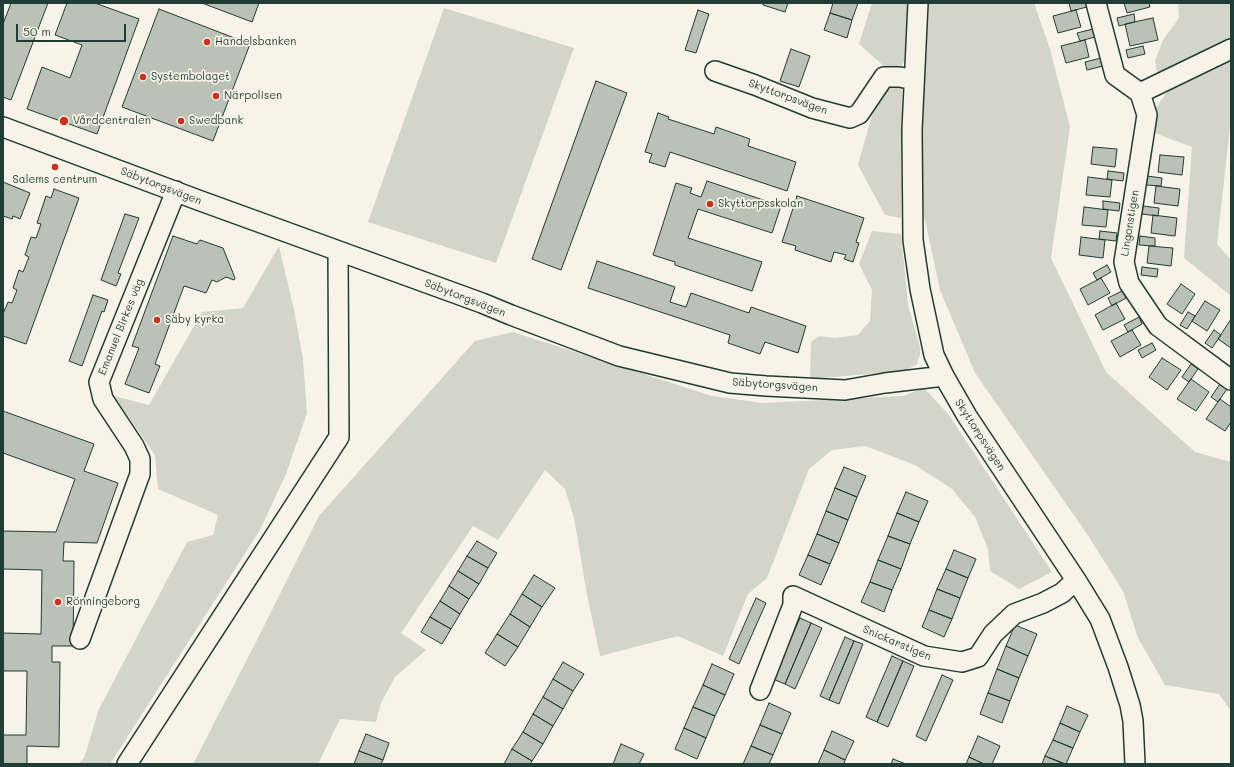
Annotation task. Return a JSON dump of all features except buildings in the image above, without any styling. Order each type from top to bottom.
[{"type":"street","name":"Skyttorpsvägen","points":[[918,3],[912,130],[913,240],[920,289],[934,355],[966,416],[1076,580],[1100,619],[1130,705],[1133,721],[1135,764]]},
{"type":"street","points":[[1096,3],[1115,75],[1140,94],[1231,49]]},
{"type":"street","name":"Skyttorpsvägen","points":[[715,71],[755,84],[812,108],[850,118],[859,114],[884,77],[900,77],[914,80]]},
{"type":"street","name":"Lingonstigen","points":[[1140,94],[1147,114],[1124,262],[1129,283],[1158,326],[1231,380]]},
{"type":"street","name":"Säbytorgsvägen","points":[[3,127],[482,303],[619,356],[730,383],[766,386],[845,390],[885,383],[944,376]]},
{"type":"street","name":"Emanuel Birkes väg","points":[[80,639],[140,474],[140,459],[134,446],[103,399],[99,382],[176,191]]},
{"type":"street","points":[[127,764],[339,437],[338,251]]},
{"type":"street","name":"Snickarstigen","points":[[760,690],[793,605],[793,596],[924,656],[962,662],[978,657],[992,634],[1014,614],[1050,600],[1076,580]]},
{"type":"shaded area","points":[[872,3],[909,3],[904,62],[900,68],[886,68],[859,44]]},
{"type":"shaded area","points":[[928,3],[1034,3],[1050,49],[1070,127],[1051,258],[1106,372],[1195,452],[1231,462],[1231,711],[1219,694],[1165,685],[1138,638],[1123,591],[1087,534],[975,373],[940,290],[920,197],[919,123]]},
{"type":"shaded area","points":[[1178,3],[1231,3],[1231,39],[1158,77],[1155,61],[1163,40],[1179,18]]},
{"type":"shaded area","points":[[444,8],[574,48],[496,263],[368,222]]},
{"type":"shaded area","points":[[1231,60],[1231,118],[1217,244],[1231,260],[1231,296],[1184,258],[1192,147],[1150,131],[1155,109],[1167,92]]},
{"type":"shaded area","points":[[894,82],[902,87],[901,218],[885,215],[858,165],[878,94]]},
{"type":"shaded area","points":[[872,231],[901,234],[908,305],[920,347],[920,355],[917,364],[905,371],[810,379],[811,342],[819,336],[835,338],[858,335],[870,321],[872,290],[859,264]]},
{"type":"shaded area","points":[[279,246],[294,310],[303,359],[307,413],[286,474],[260,530],[110,764],[78,764],[84,758],[99,709],[187,542],[213,535],[218,515],[158,489],[155,455],[114,396],[149,405],[202,312],[243,308]]},
{"type":"shaded area","points":[[513,332],[712,396],[763,403],[903,396],[924,388],[949,415],[1052,572],[1019,589],[990,571],[988,549],[975,517],[952,489],[915,465],[865,446],[832,450],[809,469],[767,578],[748,594],[723,656],[678,636],[600,656],[587,595],[574,518],[565,489],[545,470],[498,540],[473,526],[401,633],[426,650],[395,677],[381,703],[376,722],[340,719],[318,764],[193,764],[319,516],[475,341]]},
{"type":"place","name":"Handelsbanken","points":[[207,42]]},
{"type":"place","name":"Systembolaget","points":[[143,77]]},
{"type":"place","name":"Närpolisen","points":[[216,96]]},
{"type":"place","name":"Vårdcentralen","points":[[64,121]]},
{"type":"place","name":"Swedbank","points":[[181,121]]},
{"type":"place","name":"Salems centrum","points":[[55,167]]},
{"type":"place","name":"Skyttorpsskolan","points":[[710,204]]},
{"type":"place","name":"Säby kyrka","points":[[157,320]]},
{"type":"place","name":"Rönningeborg","points":[[58,602]]}]
